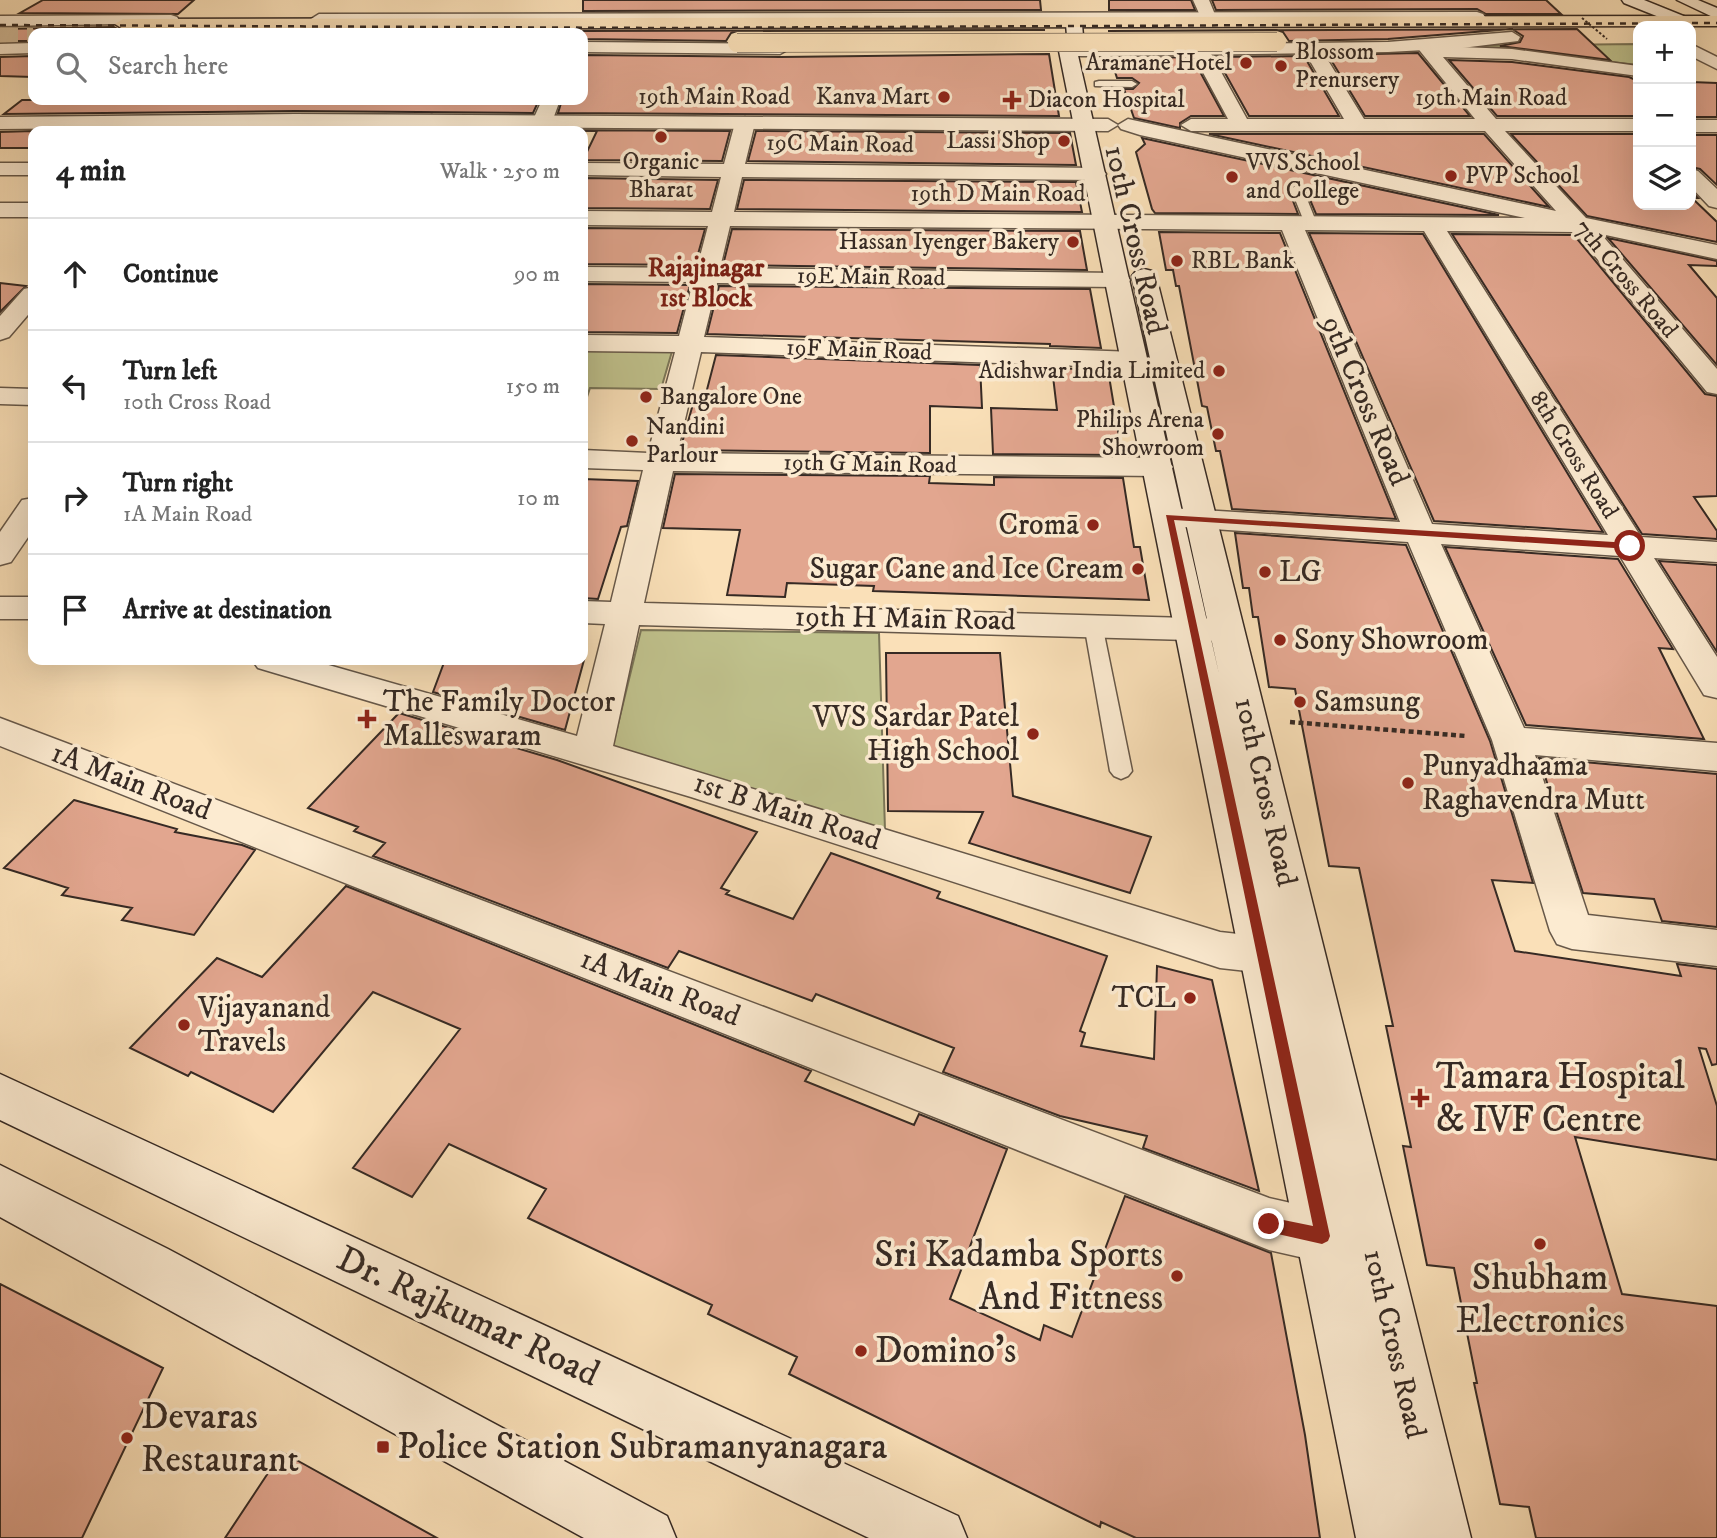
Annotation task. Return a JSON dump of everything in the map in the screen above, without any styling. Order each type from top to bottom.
[{"type":"main road","points":[[588,38],[1073,26],[1717,17]]},
{"type":"main road","points":[[680,23],[778,20],[1255,19],[1331,23]]},
{"type":"main road","points":[[123,24],[441,20],[1073,26],[1357,42]]},
{"type":"main road","points":[[1696,36],[1717,35]]},
{"type":"main road","points":[[632,38],[684,43],[737,43],[1357,42],[1512,37],[1633,37]]},
{"type":"street","points":[[441,20],[452,0]]},
{"type":"street","points":[[1201,0],[1208,17]]},
{"type":"street","points":[[1630,0],[1675,18]]},
{"type":"street","points":[[1685,0],[1717,17]]},
{"type":"street","points":[[588,47],[1073,26],[1208,17],[1675,18]]},
{"type":"street","points":[[0,21],[441,20],[1073,26]]},
{"type":"street","points":[[1073,26],[1091,51],[1312,49],[1357,42],[1571,60],[1633,70]]},
{"type":"street","name":"10th Cross Road","points":[[1073,26],[1106,117],[1096,174],[1118,222],[1118,280],[1158,467],[1185,517]]},
{"type":"street","points":[[1427,48],[1512,37]]},
{"type":"street","points":[[0,48],[28,48]]},
{"type":"street","name":"7th Cross Road","points":[[1427,48],[1490,125],[1581,225],[1717,386]]},
{"type":"street","points":[[1312,49],[1357,124]]},
{"type":"street","name":"10th Cross Road","points":[[1091,51],[1106,117],[1118,222],[1210,629],[1263,957],[1387,1538]]},
{"type":"street","points":[[1201,52],[1241,125]]},
{"type":"street","points":[[1696,52],[1717,64]]},
{"type":"street","points":[[1571,60],[1600,88]]},
{"type":"street","points":[[542,122],[549,105]]},
{"type":"street","points":[[1619,106],[1633,120]]},
{"type":"street","points":[[1106,117],[1147,131],[1717,252]]},
{"type":"street","name":"19th Main Road","points":[[0,123],[430,126],[542,122],[746,123],[1106,117],[1241,125],[1633,125]]},
{"type":"street","points":[[592,753],[660,462],[746,123]]},
{"type":"street","points":[[1696,126],[1717,126]]},
{"type":"street","name":"19C Main Road","points":[[588,169],[735,168],[1096,174]]},
{"type":"street","points":[[0,169],[28,169]]},
{"type":"street","points":[[1696,181],[1717,201]]},
{"type":"street","points":[[0,210],[28,210]]},
{"type":"street","name":"19th D Main Road","points":[[588,218],[1581,225]]},
{"type":"street","name":"9th Cross Road","points":[[1301,224],[1420,533],[1511,740],[1572,931],[1717,948]]},
{"type":"street","name":"8th Cross Road","points":[[1432,225],[1717,685]]},
{"type":"street","name":"19E Main Road","points":[[588,274],[1118,280]]},
{"type":"street","points":[[0,332],[28,301]]},
{"type":"street","name":"19F Main Road","points":[[588,343],[689,344],[1135,360]]},
{"type":"street","points":[[0,396],[28,397]]},
{"type":"street","name":"19th G Main Road","points":[[588,459],[1158,467]]},
{"type":"street","points":[[0,555],[28,514]]},
{"type":"street","points":[[1185,517],[1717,552]]},
{"type":"street","points":[[0,608],[28,608]]},
{"type":"street","name":"19th H Main Road","points":[[588,612],[1210,629]]},
{"type":"street","name":"10th Cross Road","points":[[1210,629],[1248,719],[1440,1538]]},
{"type":"street","name":"1st B Main Road","points":[[287,665],[700,785],[1220,950],[1263,957],[1304,958]]},
{"type":"street","name":"1A Main Road","points":[[0,731],[1269,1224],[1322,1236]]},
{"type":"street","points":[[1511,740],[1717,757]]},
{"type":"street","name":"Dr. Rajkumar Road","points":[[0,1096],[936,1538]]},
{"type":"street","points":[[0,1190],[149,1268],[645,1538]]},
{"type":"lane","points":[[1099,83],[1132,84]]},
{"type":"lane","points":[[1297,189],[1301,224]]},
{"type":"lane","points":[[1093,624],[1121,771]]},
{"type":"path","points":[[1582,18],[1607,39]]},
{"type":"path","points":[[1248,719],[1511,740]]},
{"type":"green space","points":[[1633,44],[1633,64],[1469,46]]},
{"type":"green space","points":[[588,348],[673,348],[661,389],[590,388],[588,394]]},
{"type":"green space","points":[[641,630],[879,633],[885,830],[612,749]]},
{"type":"building","points":[[43,0],[194,0],[178,14],[20,13]]},
{"type":"building","points":[[583,0],[1040,0],[1041,10],[583,11]]},
{"type":"building","points":[[1109,0],[1191,0],[1195,10],[1109,10]]},
{"type":"building","points":[[1212,0],[1546,0],[1561,14],[1486,14],[1477,9],[1216,10]]},
{"type":"building","points":[[0,29],[28,29],[28,41],[0,41]]},
{"type":"building","points":[[1508,29],[1388,39],[1289,41],[1283,32],[1278,30]]},
{"type":"building","points":[[1512,29],[1577,29],[1610,60],[1500,46],[1520,42],[1523,36]]},
{"type":"building","points":[[1045,30],[737,31],[731,33],[726,41],[588,39],[588,31]]},
{"type":"building","points":[[1418,53],[1470,116],[1365,116],[1328,55]]},
{"type":"building","points":[[1049,54],[1059,116],[558,113],[560,105],[588,105],[588,55],[780,57]]},
{"type":"building","points":[[28,56],[28,77],[0,76],[0,57]]},
{"type":"building","points":[[1304,56],[1339,116],[1249,116],[1216,57]]},
{"type":"building","points":[[1192,57],[1224,116],[1191,116],[1180,123],[1180,128],[1134,118],[1124,89],[1133,89],[1139,83],[1132,78],[1117,78],[1111,59]]},
{"type":"building","points":[[1449,60],[1512,62],[1633,79],[1633,116],[1497,116]]},
{"type":"building","points":[[1696,82],[1717,83],[1717,117],[1696,117]]},
{"type":"building","points":[[22,100],[28,100],[28,105],[537,105],[533,113],[295,111],[4,114]]},
{"type":"building","points":[[28,131],[28,148],[0,148],[0,132]]},
{"type":"building","points":[[588,131],[730,131],[722,161],[588,160],[588,150],[597,131]]},
{"type":"building","points":[[756,131],[1070,133],[1076,165],[748,161]]},
{"type":"building","name":"PVP School","points":[[1209,134],[1484,134],[1549,207]]},
{"type":"building","points":[[1511,134],[1633,134],[1633,210],[1696,210],[1696,202],[1717,222],[1717,242],[1587,216]]},
{"type":"building","points":[[1696,135],[1717,135],[1717,185],[1696,168]]},
{"type":"building","name":"VVS School and College","points":[[1142,138],[1499,215],[1316,214],[1305,188],[1298,183],[1288,188],[1298,214],[1155,213],[1136,152],[1145,144]]},
{"type":"building","points":[[588,178],[718,180],[710,209],[588,208]]},
{"type":"building","points":[[744,180],[1076,182],[1082,212],[737,209]]},
{"type":"building","points":[[588,228],[705,229],[695,265],[588,264]]},
{"type":"building","points":[[732,229],[1080,231],[1087,270],[723,265]]},
{"type":"building","points":[[1159,232],[1280,233],[1396,519],[1232,509],[1220,451],[1216,451],[1207,407],[1202,406],[1179,286],[1176,286],[1173,270],[1166,270]]},
{"type":"building","points":[[1309,233],[1423,234],[1603,532],[1434,521]]},
{"type":"building","points":[[1452,234],[1574,235],[1705,394],[1717,396],[1717,496],[1694,497],[1717,531],[1717,539],[1642,534]]},
{"type":"building","points":[[1608,238],[1717,261],[1717,266],[1689,265],[1717,298],[1717,365]]},
{"type":"building","points":[[0,283],[26,286],[0,312]]},
{"type":"building","points":[[588,284],[690,285],[677,333],[588,332]]},
{"type":"building","points":[[719,286],[1090,289],[1101,348],[1050,344],[707,334]]},
{"type":"building","points":[[716,355],[980,365],[982,408],[930,406],[930,453],[680,450],[693,404],[703,405]]},
{"type":"building","points":[[1052,368],[1108,370],[1122,455],[993,454],[991,408],[1057,410]]},
{"type":"building","points":[[675,474],[930,476],[929,483],[994,485],[994,477],[1123,478],[1134,547],[1140,547],[1149,600],[873,591],[874,586],[787,583],[785,597],[727,595],[740,530],[663,528]]},
{"type":"building","points":[[588,479],[638,481],[627,526],[621,527],[598,599],[588,598]]},
{"type":"building","points":[[1235,533],[1406,545],[1490,741],[1533,883],[1492,880],[1515,951],[1681,976],[1677,964],[1717,969],[1717,1064],[1712,1065],[1706,1049],[1699,1048],[1717,1106],[1717,1160],[1575,1137],[1622,1294],[1717,1306],[1717,1538],[1536,1538],[1529,1507],[1500,1504],[1474,1383],[1477,1383],[1454,1268],[1427,1265],[1403,1146],[1411,1147],[1386,1026],[1393,1026],[1359,868],[1329,866],[1295,689],[1269,687],[1258,617],[1253,617],[1249,588],[1243,588]]},
{"type":"building","points":[[1445,547],[1618,559],[1673,649],[1659,648],[1704,739],[1526,725]]},
{"type":"building","points":[[1659,561],[1717,565],[1717,652]]},
{"type":"building","points":[[886,653],[1000,653],[1013,796],[1151,837],[1130,893],[969,843],[983,812],[888,811]]},
{"type":"building","points":[[443,665],[583,665],[565,730],[433,692]]},
{"type":"building","points":[[399,713],[557,760],[757,832],[721,888],[729,891],[726,894],[793,919],[831,853],[940,892],[937,898],[1107,956],[1080,1031],[1085,1033],[1081,1046],[1154,1059],[1157,966],[1212,980],[1259,1191],[1143,1148],[1147,1136],[1060,1116],[943,1072],[954,1048],[816,994],[812,1001],[679,951],[668,968],[373,856],[385,843],[354,831],[358,827],[308,808]]},
{"type":"building","points":[[1539,758],[1717,774],[1717,927],[1662,921],[1654,899],[1583,893]]},
{"type":"building","points":[[74,800],[177,829],[175,832],[255,850],[194,935],[122,920],[132,908],[62,895],[68,888],[4,868]]},
{"type":"building","points":[[346,886],[811,1071],[805,1081],[914,1125],[919,1114],[1007,1149],[950,1299],[1040,1340],[1044,1325],[1072,1337],[1125,1196],[1271,1253],[1305,1435],[1320,1538],[1136,1538],[1101,1522],[1100,1527],[789,1374],[797,1357],[708,1314],[712,1305],[528,1218],[546,1189],[449,1144],[412,1197],[353,1168],[460,1029],[373,992],[273,1112],[191,1072],[188,1076],[130,1048],[217,958],[262,977]]},
{"type":"building","points":[[0,1284],[163,1368],[82,1538],[0,1538]]},
{"type":"building","points":[[282,1452],[437,1538],[225,1538]]},
{"type":"tunnel","points":[[0,37],[28,37]]},
{"type":"railway","points":[[0,25],[664,28],[1717,23]]},
{"type":"place","name":"Aramane Hotel","points":[[1246,63]]},
{"type":"place","name":"Blossom Prenursery","points":[[1281,66]]},
{"type":"place","name":"Kanva Mart","points":[[944,97]]},
{"type":"place","name":"Diacon Hospital","points":[[1012,100]]},
{"type":"place","name":"Organic Bharat","points":[[661,137]]},
{"type":"place","name":"Lassi Shop","points":[[1064,141]]},
{"type":"place","name":"PVP School","points":[[1451,176]]},
{"type":"place","name":"VVS School and College","points":[[1232,177]]},
{"type":"place","name":"Hassan Iyenger Bakery","points":[[1073,242]]},
{"type":"place","name":"RBL Bank","points":[[1177,261]]},
{"type":"place","name":"Adishwar India Limited","points":[[1219,371]]},
{"type":"place","name":"Bangalore One","points":[[646,397]]},
{"type":"place","name":"Philips Arena Showroom","points":[[1218,434]]},
{"type":"place","name":"Nandini Parlour","points":[[632,441]]},
{"type":"place","name":"Cromā","points":[[1093,525]]},
{"type":"place","name":"Sugar Cane and Ice Cream","points":[[1138,569]]},
{"type":"place","name":"LG","points":[[1265,572]]},
{"type":"place","name":"Sony Showroom","points":[[1280,640]]},
{"type":"place","name":"Samsung","points":[[1300,702]]},
{"type":"place","name":"The Family Doctor Malleswaram","points":[[367,719]]},
{"type":"place","name":"VVS Sardar Patel High School","points":[[1033,734]]},
{"type":"place","name":"Punyadhaama Raghavendra Mutt","points":[[1408,783]]},
{"type":"place","name":"TCL","points":[[1190,998]]},
{"type":"place","name":"Vijayanand Travels","points":[[184,1025]]},
{"type":"place","name":"Tamara Hospital & IVF Centre","points":[[1420,1098]]},
{"type":"place","name":"Shubham Electronics","points":[[1540,1244]]},
{"type":"place","name":"Sri Kadamba Sports And Fittness","points":[[1177,1276]]},
{"type":"place","name":"Domino's","points":[[861,1351]]},
{"type":"place","name":"Devaras Restaurant","points":[[127,1438]]},
{"type":"place","name":"Police Station Subramanyanagara","points":[[383,1447]]},
{"type":"district","name":"Rajajinagar 1st Block","points":[[706,283]]},
{"type":"route","points":[[1269,1224],[1322,1236],[1169,517],[1630,546]]}]
